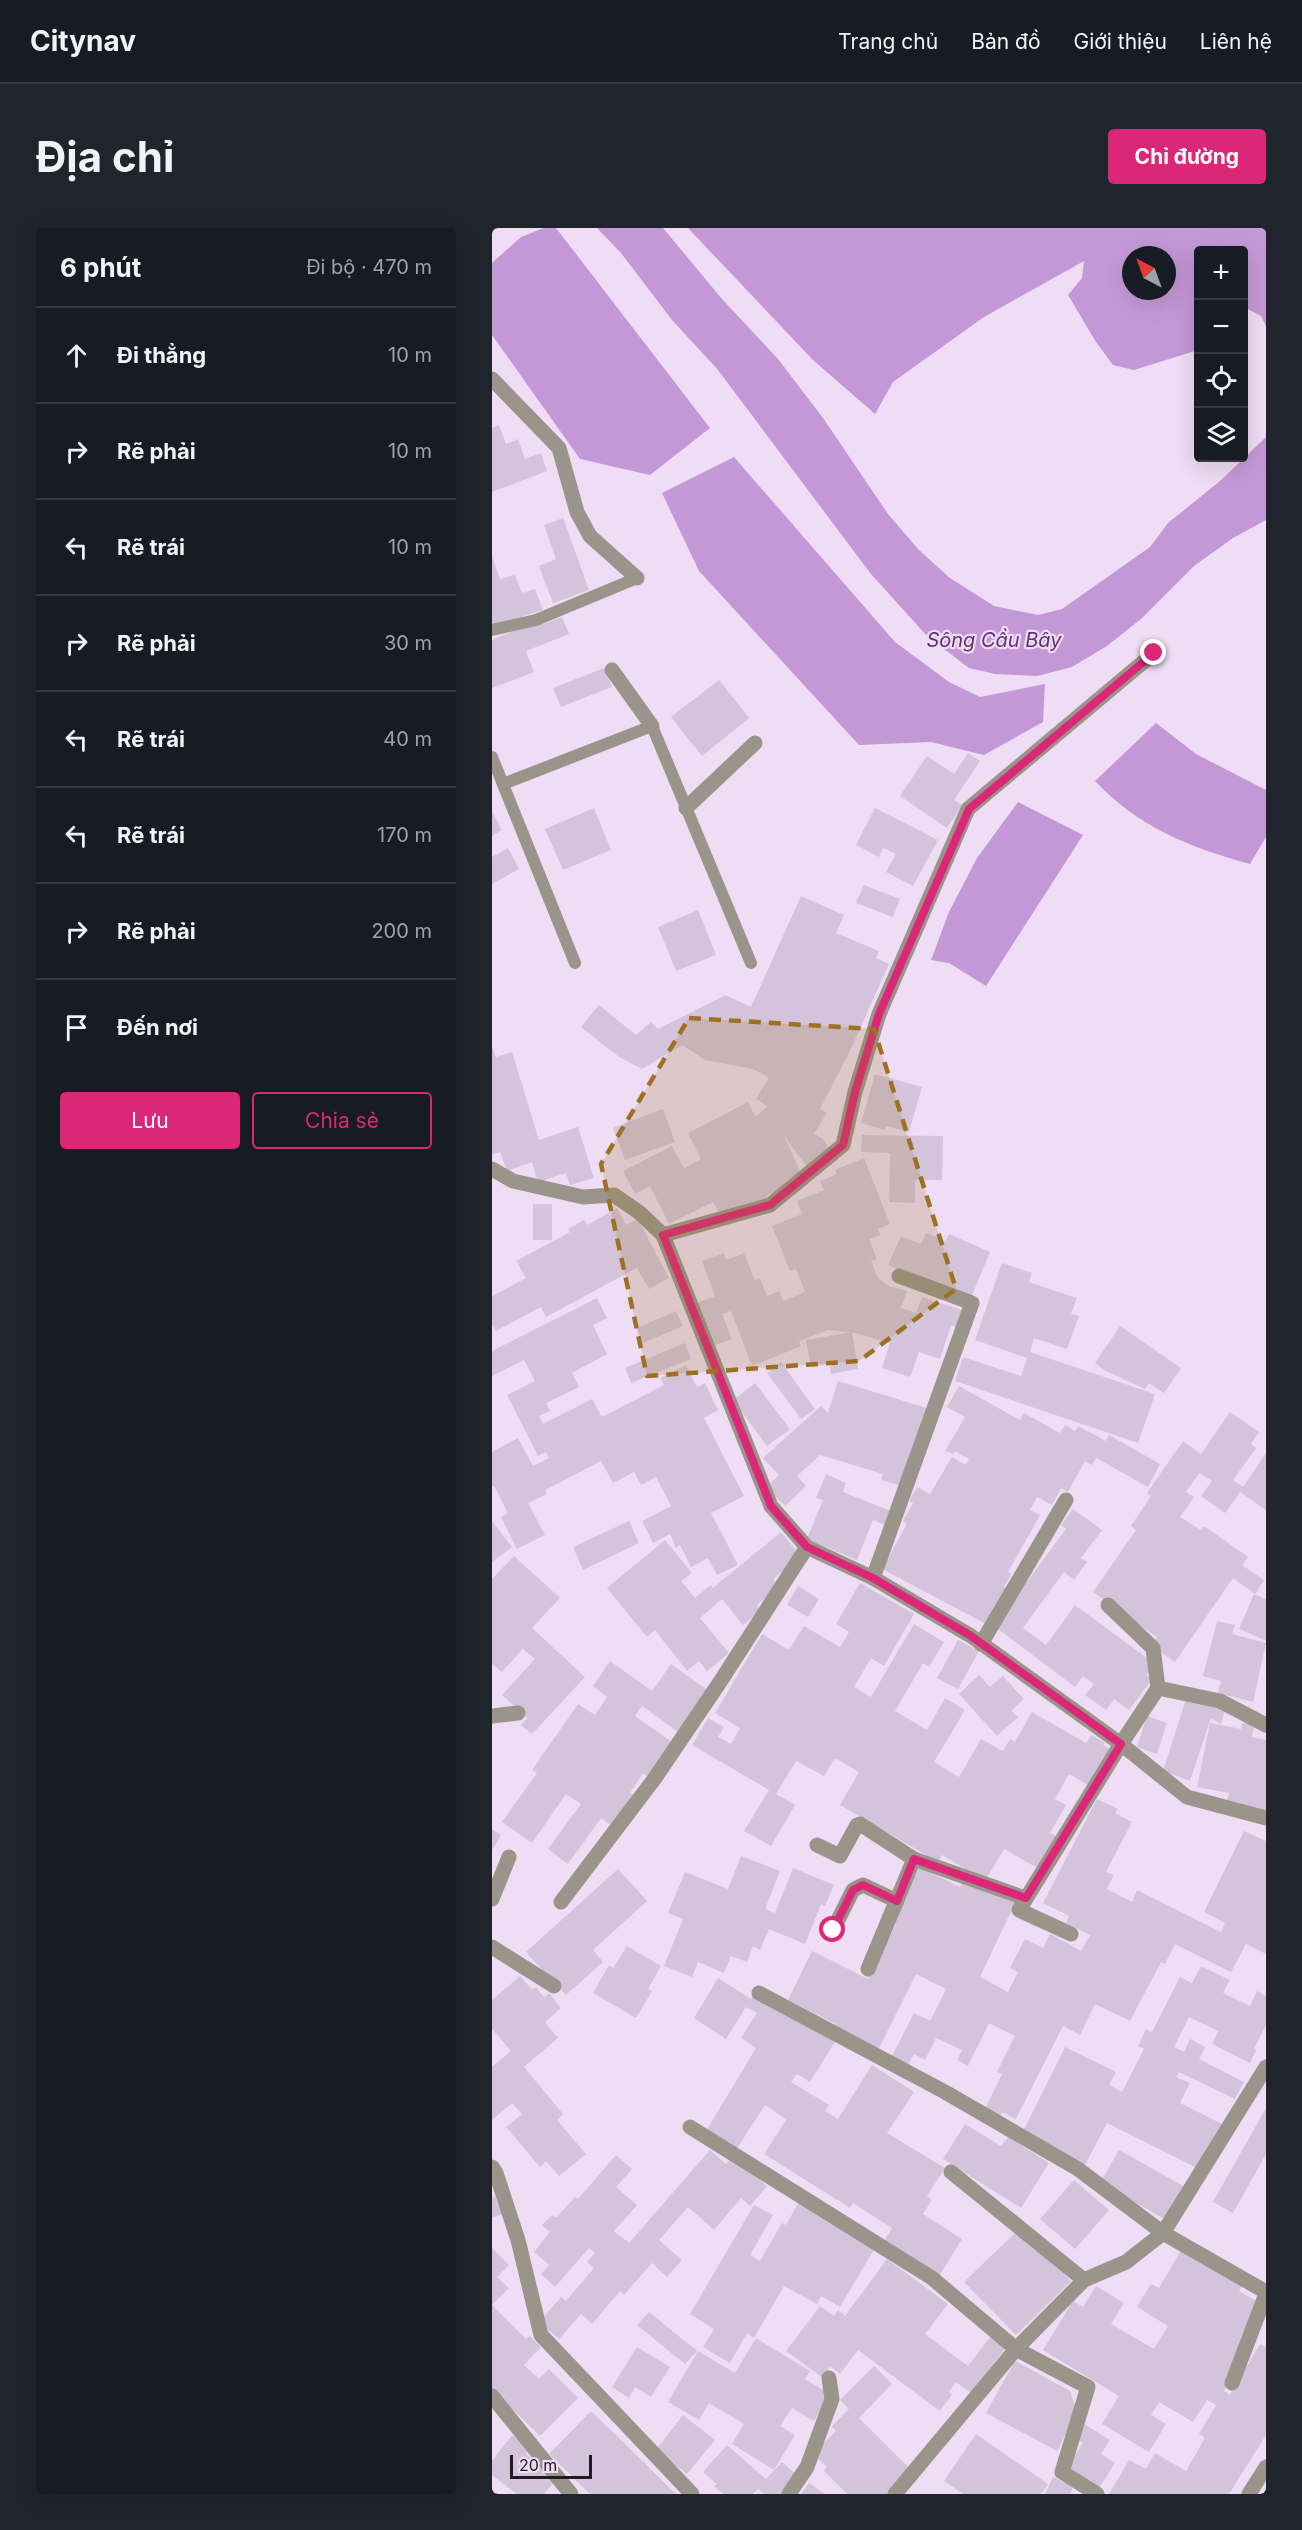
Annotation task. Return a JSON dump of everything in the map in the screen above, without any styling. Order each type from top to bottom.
[{"type":"street","points":[[492,379],[559,448],[577,512],[590,536],[637,578]]},
{"type":"street","points":[[663,1235],[770,1205],[843,1145],[855,1092],[879,1014],[969,809],[1154,653]]},
{"type":"street","points":[[612,670],[652,726]]},
{"type":"street","points":[[686,808],[755,743]]},
{"type":"street","points":[[492,1169],[513,1180],[583,1197],[614,1195],[640,1213],[663,1235],[771,1506],[807,1547],[873,1578],[981,1644],[1121,1744],[1187,1797],[1266,1818]]},
{"type":"street","points":[[873,1578],[972,1303],[899,1276]]},
{"type":"street","points":[[981,1644],[1066,1500]]},
{"type":"street","points":[[561,1902],[654,1778],[720,1682],[807,1547]]},
{"type":"street","points":[[1071,1934],[1019,1910],[1158,1688],[1153,1648],[1108,1605]]},
{"type":"street","points":[[1158,1688],[1220,1701],[1266,1725]]},
{"type":"street","points":[[492,1716],[518,1713]]},
{"type":"street","points":[[817,1845],[840,1856],[857,1825],[860,1824],[914,1859],[1026,1898]]},
{"type":"street","points":[[492,1899],[509,1857]]},
{"type":"street","points":[[868,1970],[914,1859]]},
{"type":"street","points":[[833,1930],[857,1886],[863,1885],[897,1901]]},
{"type":"street","points":[[492,1947],[554,1986]]},
{"type":"street","points":[[759,1993],[945,2092],[1078,2169],[1163,2234],[1266,2293],[1232,2383]]},
{"type":"street","points":[[895,2494],[1016,2349],[1084,2280],[1126,2262],[1163,2234],[1266,2067]]},
{"type":"street","points":[[690,2127],[932,2278],[1016,2349],[1088,2387],[1062,2472],[1097,2494]]},
{"type":"street","points":[[492,2167],[518,2240],[541,2335],[692,2494]]},
{"type":"street","points":[[951,2172],[1084,2280]]},
{"type":"street","points":[[789,2494],[807,2467],[832,2399],[829,2378]]},
{"type":"street","points":[[492,2396],[571,2494]]},
{"type":"street","points":[[1250,2494],[1266,2467]]},
{"type":"lane","points":[[492,630],[536,620],[637,578]]},
{"type":"lane","points":[[503,784],[652,726],[751,963]]},
{"type":"lane","points":[[492,757],[575,963]]},
{"type":"highlighted area","points":[[689,1018],[874,1029],[956,1289],[859,1361],[647,1376],[601,1164]]},
{"type":"water","points":[[544,228],[556,228],[710,428],[650,475],[580,459],[492,335],[492,263],[521,237]]},
{"type":"water","name":"Sông Cầu Bây","points":[[597,228],[663,228],[722,299],[778,359],[823,418],[888,514],[919,550],[950,578],[994,606],[1038,615],[1062,609],[1150,547],[1168,523],[1240,462],[1248,462],[1248,454],[1266,437],[1266,520],[1233,538],[1194,566],[1141,619],[1107,646],[1072,667],[1037,676],[995,674],[969,668],[927,636],[871,574],[718,370],[672,320],[621,253]]},
{"type":"water","points":[[688,228],[1266,228],[1266,326],[1261,316],[1248,309],[1248,246],[1194,246],[1194,351],[1134,370],[1113,365],[1096,342],[1068,295],[1082,278],[1084,261],[984,317],[893,382],[875,414],[813,360]]},
{"type":"water","points":[[734,457],[895,642],[949,682],[980,697],[1045,684],[1043,722],[984,755],[931,742],[859,745],[699,571],[662,493]]},
{"type":"water","points":[[1156,723],[1196,754],[1266,790],[1266,837],[1250,864],[1207,851],[1166,834],[1129,811],[1095,781]]},
{"type":"water","points":[[1018,802],[1083,835],[986,986],[949,963],[931,960],[949,912],[977,858]]},
{"type":"building","points":[[499,425],[506,444],[518,439],[525,459],[541,453],[547,471],[492,492],[492,428]]},
{"type":"building","points":[[563,518],[589,590],[553,603],[539,566],[556,559],[544,525]]},
{"type":"building","points":[[492,556],[500,579],[515,575],[522,593],[535,589],[543,610],[492,626]]},
{"type":"building","points":[[562,617],[569,634],[526,651],[534,672],[492,688],[492,640],[542,620],[544,624]]},
{"type":"building","points":[[604,668],[612,687],[561,707],[553,688]]},
{"type":"building","points":[[719,680],[749,718],[702,756],[671,717]]},
{"type":"building","points":[[968,753],[980,761],[954,800],[962,805],[947,828],[900,796],[927,756],[954,774]]},
{"type":"building","points":[[594,808],[611,850],[563,870],[545,829]]},
{"type":"building","points":[[875,808],[938,840],[913,886],[886,872],[896,854],[883,848],[879,857],[856,845]]},
{"type":"building","points":[[492,811],[502,830],[492,836]]},
{"type":"building","points":[[508,848],[519,869],[492,884],[492,857]]},
{"type":"building","points":[[864,885],[900,899],[893,917],[856,903]]},
{"type":"building","points":[[801,896],[844,915],[836,933],[879,951],[876,958],[889,964],[850,1051],[820,1109],[827,1113],[814,1134],[822,1138],[833,1153],[810,1171],[784,1136],[801,1173],[787,1180],[789,1185],[766,1196],[768,1200],[750,1209],[747,1203],[721,1217],[713,1202],[669,1224],[650,1186],[635,1194],[623,1171],[672,1146],[684,1168],[701,1159],[688,1133],[748,1102],[755,1116],[759,1114],[767,1106],[756,1099],[769,1078],[753,1069],[705,1060],[682,1045],[642,1069],[619,1057],[581,1027],[599,1005],[636,1035],[651,1022],[658,1029],[726,995],[751,1007]]},
{"type":"building","points":[[698,910],[716,955],[676,971],[658,927]]},
{"type":"building","points":[[492,1046],[496,1057],[512,1052],[539,1140],[578,1127],[594,1178],[570,1185],[566,1173],[538,1182],[532,1162],[507,1171],[500,1152],[492,1155]]},
{"type":"building","points":[[875,1074],[922,1087],[909,1132],[886,1126],[885,1130],[861,1123]]},
{"type":"building","points":[[663,1109],[675,1142],[625,1160],[613,1128]]},
{"type":"building","points":[[862,1135],[943,1136],[942,1180],[915,1180],[915,1203],[889,1202],[890,1153],[861,1152]]},
{"type":"building","points":[[864,1158],[890,1224],[878,1229],[881,1235],[869,1239],[877,1259],[871,1261],[878,1278],[889,1286],[907,1291],[901,1308],[916,1313],[922,1297],[965,1311],[959,1328],[951,1325],[940,1359],[919,1352],[910,1377],[882,1368],[890,1343],[855,1333],[828,1330],[799,1341],[801,1346],[752,1366],[731,1311],[722,1314],[732,1339],[713,1346],[697,1303],[715,1296],[702,1261],[724,1253],[726,1260],[744,1253],[755,1280],[760,1278],[767,1296],[779,1291],[783,1301],[805,1292],[796,1269],[790,1271],[772,1226],[802,1214],[797,1201],[824,1190],[820,1181],[837,1174],[835,1170]]},
{"type":"building","points":[[533,1204],[552,1204],[552,1240],[533,1240]]},
{"type":"building","points":[[617,1208],[626,1225],[638,1219],[669,1278],[649,1289],[637,1268],[546,1317],[541,1307],[496,1331],[492,1324],[492,1296],[526,1278],[516,1261],[570,1232],[568,1229],[584,1220],[587,1225]]},
{"type":"building","points":[[926,1233],[946,1241],[949,1234],[990,1252],[970,1300],[888,1265],[901,1236],[921,1244]]},
{"type":"building","points":[[1002,1263],[1032,1273],[1029,1282],[1077,1298],[1071,1314],[1079,1316],[1067,1349],[1034,1338],[1030,1352],[1155,1394],[1138,1443],[955,1381],[963,1357],[1021,1376],[1027,1358],[975,1340]]},
{"type":"building","points":[[597,1298],[607,1318],[593,1325],[607,1354],[572,1373],[579,1387],[546,1403],[550,1411],[539,1416],[543,1424],[592,1399],[602,1417],[664,1385],[660,1378],[686,1365],[697,1387],[705,1383],[718,1410],[704,1418],[744,1496],[711,1513],[738,1565],[717,1575],[708,1558],[691,1567],[680,1545],[676,1548],[670,1534],[653,1543],[642,1521],[671,1506],[656,1477],[641,1485],[634,1472],[613,1483],[601,1461],[545,1490],[547,1494],[528,1503],[545,1535],[517,1549],[501,1517],[508,1513],[494,1486],[492,1487],[492,1452],[518,1438],[533,1466],[549,1458],[546,1452],[538,1456],[507,1395],[535,1381],[524,1360],[492,1376],[492,1351]]},
{"type":"building","points":[[676,1311],[683,1326],[643,1343],[637,1328]]},
{"type":"building","points":[[1120,1326],[1181,1368],[1164,1393],[1149,1383],[1145,1389],[1104,1370],[1095,1363]]},
{"type":"building","points":[[852,1332],[858,1369],[831,1374],[830,1364],[811,1367],[806,1340]]},
{"type":"building","points":[[685,1343],[691,1359],[631,1383],[625,1368]]},
{"type":"building","points":[[781,1362],[815,1409],[801,1419],[767,1373]]},
{"type":"building","points":[[838,1381],[930,1409],[902,1486],[881,1480],[883,1474],[820,1455],[797,1476],[806,1486],[785,1506],[766,1487],[779,1475],[763,1458],[821,1406],[828,1413]]},
{"type":"building","points":[[755,1383],[790,1429],[767,1446],[733,1400]]},
{"type":"building","points":[[959,1386],[1020,1420],[1024,1413],[1060,1433],[1065,1425],[1075,1431],[1078,1426],[1106,1441],[1109,1435],[1160,1464],[1148,1487],[1096,1458],[1092,1465],[1085,1461],[1068,1492],[1061,1488],[1052,1505],[1037,1497],[1030,1510],[1040,1515],[1008,1572],[1011,1574],[1004,1587],[1008,1589],[988,1625],[882,1569],[907,1524],[903,1521],[913,1503],[909,1501],[917,1487],[930,1494],[952,1457],[966,1465],[969,1459],[955,1451],[953,1454],[945,1451],[965,1417],[947,1407]]},
{"type":"building","points":[[1230,1412],[1259,1432],[1251,1444],[1256,1448],[1233,1480],[1243,1487],[1266,1453],[1266,1510],[1240,1492],[1225,1513],[1201,1496],[1212,1481],[1199,1473],[1186,1492],[1194,1497],[1180,1517],[1201,1530],[1204,1526],[1248,1557],[1242,1565],[1264,1580],[1255,1594],[1233,1578],[1175,1662],[1151,1645],[1157,1637],[1093,1592],[1136,1530],[1131,1526],[1151,1496],[1147,1493],[1183,1441],[1201,1454]]},
{"type":"building","points":[[826,1474],[846,1483],[843,1492],[893,1512],[887,1526],[873,1520],[857,1560],[807,1539],[823,1500],[816,1498]]},
{"type":"building","points":[[1073,1509],[1102,1530],[1081,1558],[1087,1562],[1074,1580],[1064,1572],[1023,1628],[1046,1645],[1075,1605],[1155,1664],[1146,1675],[1152,1679],[1129,1710],[1114,1699],[1106,1710],[1085,1695],[1094,1684],[1083,1676],[1075,1687],[994,1626],[1066,1529],[1061,1525]]},
{"type":"building","points":[[492,1521],[512,1547],[492,1562]]},
{"type":"building","points":[[629,1521],[639,1543],[583,1570],[573,1547]]},
{"type":"building","points":[[781,1532],[798,1553],[788,1562],[790,1565],[773,1579],[779,1586],[757,1605],[761,1610],[743,1625],[722,1599],[700,1618],[729,1653],[707,1671],[699,1661],[687,1671],[655,1630],[647,1637],[607,1588],[665,1540],[692,1573],[681,1581],[695,1598],[711,1585],[713,1588]]},
{"type":"building","points":[[514,1556],[560,1598],[532,1628],[585,1677],[532,1734],[521,1725],[527,1718],[502,1695],[535,1659],[523,1649],[502,1672],[492,1664],[492,1579]]},
{"type":"building","points":[[860,1583],[914,1614],[884,1666],[871,1658],[854,1687],[871,1697],[914,1624],[944,1642],[929,1667],[923,1663],[895,1711],[927,1730],[945,1698],[965,1710],[934,1762],[959,1777],[981,1739],[1003,1751],[1010,1739],[1015,1742],[1032,1712],[1086,1743],[1091,1735],[1113,1751],[1092,1787],[1069,1774],[1055,1799],[1066,1805],[1050,1833],[1058,1837],[1039,1869],[1004,1849],[985,1881],[942,1855],[938,1862],[840,1805],[859,1772],[835,1758],[824,1776],[796,1761],[776,1794],[795,1805],[771,1846],[744,1831],[769,1790],[692,1745],[708,1718],[724,1727],[718,1737],[731,1744],[740,1728],[715,1713],[762,1634],[789,1650],[804,1626],[840,1647],[849,1632],[836,1624]]},
{"type":"building","points":[[798,1586],[819,1599],[808,1617],[787,1605]]},
{"type":"building","points":[[1254,1594],[1266,1599],[1266,1641],[1239,1629]]},
{"type":"building","points":[[1217,1621],[1235,1625],[1232,1634],[1266,1643],[1253,1702],[1218,1693],[1221,1681],[1203,1676]]},
{"type":"building","points":[[958,1640],[979,1651],[958,1689],[937,1678]]},
{"type":"building","points":[[610,1661],[652,1691],[671,1664],[710,1692],[681,1734],[642,1706],[635,1716],[675,1744],[650,1779],[643,1773],[630,1793],[637,1798],[615,1828],[601,1818],[568,1864],[548,1849],[581,1804],[566,1794],[532,1843],[502,1822],[537,1773],[532,1770],[578,1704],[595,1715],[607,1697],[593,1686]]},
{"type":"building","points":[[979,1675],[990,1687],[1003,1676],[1024,1699],[1011,1711],[1018,1717],[997,1736],[959,1694]]},
{"type":"building","points":[[1186,1699],[1226,1706],[1221,1724],[1211,1718],[1190,1781],[1163,1771]]},
{"type":"building","points":[[1147,1716],[1167,1723],[1157,1754],[1137,1747]]},
{"type":"building","points":[[1210,1723],[1241,1729],[1242,1723],[1254,1725],[1252,1737],[1266,1740],[1266,1813],[1238,1808],[1240,1803],[1227,1800],[1229,1793],[1197,1787]]},
{"type":"building","points":[[1097,1799],[1118,1809],[1115,1813],[1132,1822],[1106,1872],[1114,1875],[1107,1889],[1132,1902],[1137,1890],[1221,1932],[1225,1923],[1204,1912],[1244,1831],[1266,1841],[1266,1954],[1246,1944],[1231,1972],[1175,1944],[1165,1964],[1161,1962],[1130,2021],[1095,2004],[1080,2035],[1063,2026],[1016,2119],[1002,2112],[999,2119],[984,2111],[1002,2074],[997,2072],[1015,2036],[989,2023],[968,2066],[957,2060],[962,2050],[936,2038],[925,2060],[914,2054],[906,2068],[890,2060],[914,2013],[930,2021],[946,1989],[916,1974],[877,2052],[833,2031],[836,2024],[788,2000],[812,1951],[868,1979],[896,1924],[892,1922],[920,1867],[960,1887],[964,1879],[1016,1901],[980,1977],[1008,1992],[1018,1972],[1010,1968],[1025,1939],[1043,1948],[1050,1934],[1081,1951],[1090,1935],[1066,1923],[1069,1916],[1043,1903]]},
{"type":"building","points":[[492,1829],[501,1835],[492,1850]]},
{"type":"building","points":[[741,1856],[780,1871],[765,1909],[775,1913],[793,1868],[834,1885],[825,1906],[821,1904],[805,1944],[769,1929],[760,1950],[753,1946],[747,1962],[731,1956],[724,1973],[698,1962],[692,1977],[664,1966],[683,1919],[668,1913],[685,1872],[728,1889]]},
{"type":"building","points":[[618,1869],[647,1901],[593,1950],[603,1962],[566,1995],[526,1952]]},
{"type":"building","points":[[627,1946],[661,1966],[648,1989],[652,1991],[636,2018],[593,1993],[609,1965],[613,1968]]},
{"type":"building","points":[[1201,1966],[1230,1980],[1223,1993],[1250,2006],[1257,1991],[1266,1996],[1266,2025],[1250,2063],[1212,2044],[1218,2031],[1189,2017],[1174,2047],[1184,2052],[1190,2039],[1205,2047],[1199,2059],[1244,2082],[1235,2099],[1179,2072],[1176,2077],[1190,2083],[1180,2103],[1222,2124],[1199,2169],[1107,2123],[1085,2165],[1022,2133],[1065,2047],[1116,2072],[1109,2085],[1122,2092],[1144,2049],[1138,2046],[1146,2029],[1152,2032],[1180,1977],[1192,1983]]},
{"type":"building","points":[[520,1976],[532,1990],[536,1987],[544,1997],[549,1993],[561,2008],[545,2022],[558,2038],[524,2067],[563,2114],[557,2120],[586,2154],[559,2176],[546,2161],[540,2167],[506,2127],[522,2114],[512,2103],[492,2120],[492,2067],[511,2051],[492,2029],[492,2000]]},
{"type":"building","points":[[718,1978],[751,1999],[754,1994],[838,2037],[810,2082],[797,2074],[791,2082],[829,2105],[825,2111],[838,2119],[872,2065],[914,2092],[887,2133],[945,2168],[927,2196],[932,2200],[923,2214],[962,2239],[938,2278],[883,2243],[892,2228],[853,2203],[850,2208],[764,2154],[786,2120],[773,2110],[765,2105],[736,2150],[706,2131],[756,2048],[741,2038],[757,2013],[746,2007],[726,2039],[694,2018]]},
{"type":"building","points":[[1266,2108],[1266,2154],[1233,2213],[1213,2202]]},
{"type":"building","points":[[965,2124],[1001,2146],[1008,2137],[1049,2163],[1021,2208],[943,2159]]},
{"type":"building","points":[[710,2150],[726,2164],[733,2156],[767,2186],[750,2206],[741,2198],[714,2230],[688,2207],[659,2240],[682,2260],[667,2277],[652,2263],[624,2295],[620,2291],[592,2324],[581,2314],[559,2339],[539,2322],[561,2297],[566,2301],[594,2268],[587,2262],[595,2253],[589,2248],[555,2287],[541,2274],[549,2265],[534,2252],[550,2232],[542,2225],[552,2215],[556,2218],[575,2197],[578,2199],[616,2155],[632,2169],[616,2187],[637,2205],[614,2231],[629,2243]]},
{"type":"building","points":[[1119,2150],[1187,2188],[1168,2221],[1100,2183]]},
{"type":"building","points":[[1074,2180],[1109,2210],[1075,2249],[1040,2219]]},
{"type":"building","points":[[495,2196],[502,2214],[492,2218],[492,2198]]},
{"type":"building","points":[[799,2202],[876,2246],[840,2307],[821,2296],[817,2304],[784,2286],[754,2338],[747,2333],[730,2363],[703,2347],[714,2329],[690,2314],[754,2205],[773,2215],[750,2255],[760,2261],[782,2223],[786,2225]]},
{"type":"building","points":[[1016,2232],[1035,2251],[1039,2248],[1071,2281],[1016,2335],[964,2282]]},
{"type":"building","points":[[1183,2247],[1244,2283],[1239,2291],[1260,2303],[1240,2338],[1246,2342],[1226,2376],[1231,2380],[1224,2391],[1230,2395],[1260,2344],[1266,2347],[1266,2435],[1229,2494],[1109,2494],[1129,2460],[1146,2469],[1155,2453],[1186,2471],[1205,2438],[1199,2434],[1216,2405],[1207,2400],[1193,2422],[1159,2402],[1151,2415],[1166,2424],[1149,2452],[1102,2424],[1119,2396],[1043,2350],[1073,2301],[1083,2307],[1096,2286],[1124,2303],[1111,2324],[1154,2349],[1168,2326],[1137,2307],[1151,2284],[1159,2288]]},
{"type":"building","points":[[492,2248],[509,2265],[497,2277],[509,2288],[492,2305]]},
{"type":"building","points":[[887,2259],[948,2304],[925,2334],[968,2366],[991,2336],[1006,2347],[971,2393],[956,2382],[949,2392],[952,2395],[940,2411],[858,2350],[840,2374],[830,2366],[822,2377],[786,2351],[820,2306],[834,2316],[838,2310],[845,2316]]},
{"type":"building","points":[[492,2305],[526,2339],[530,2336],[541,2347],[524,2365],[539,2379],[549,2369],[578,2398],[540,2436],[492,2389]]},
{"type":"building","points":[[649,2312],[697,2351],[685,2364],[637,2325]]},
{"type":"building","points":[[756,2338],[810,2371],[805,2379],[830,2394],[814,2421],[792,2408],[780,2426],[795,2435],[774,2470],[732,2444],[744,2424],[709,2403],[699,2420],[668,2402],[698,2351],[735,2373]]},
{"type":"building","points":[[637,2347],[670,2367],[651,2397],[635,2387],[629,2398],[612,2387]]},
{"type":"building","points":[[1015,2361],[1070,2391],[1077,2413],[1057,2451],[986,2413]]},
{"type":"building","points":[[874,2366],[892,2384],[859,2418],[912,2471],[888,2494],[847,2494],[824,2471],[827,2467],[813,2454],[836,2431],[832,2426],[849,2409],[840,2400]]},
{"type":"building","points":[[591,2411],[676,2494],[590,2494],[549,2454]]},
{"type":"building","points":[[683,2415],[715,2440],[687,2474],[656,2450]]},
{"type":"building","points":[[1084,2424],[1110,2440],[1101,2454],[1115,2463],[1099,2488],[1067,2467],[1083,2443],[1075,2437]]},
{"type":"building","points":[[976,2434],[1048,2484],[1041,2494],[963,2494],[944,2481]]},
{"type":"building","points":[[512,2435],[530,2448],[526,2454],[546,2469],[543,2472],[555,2481],[544,2494],[517,2494],[492,2475],[492,2461]]},
{"type":"building","points":[[727,2445],[766,2479],[782,2462],[799,2477],[787,2494],[764,2494],[758,2489],[753,2494],[723,2494],[714,2486],[717,2484],[703,2472]]},
{"type":"building","points":[[1053,2477],[1073,2487],[1070,2494],[1045,2494]]},
{"type":"building","points":[[809,2483],[825,2494],[801,2494]]},
{"type":"route","points":[[833,1930],[857,1886],[863,1885],[897,1901],[914,1859],[1026,1898],[1121,1744],[971,1636],[873,1578],[807,1547],[771,1506],[663,1235],[770,1205],[843,1145],[855,1092],[879,1014],[969,809],[1154,653]]}]
